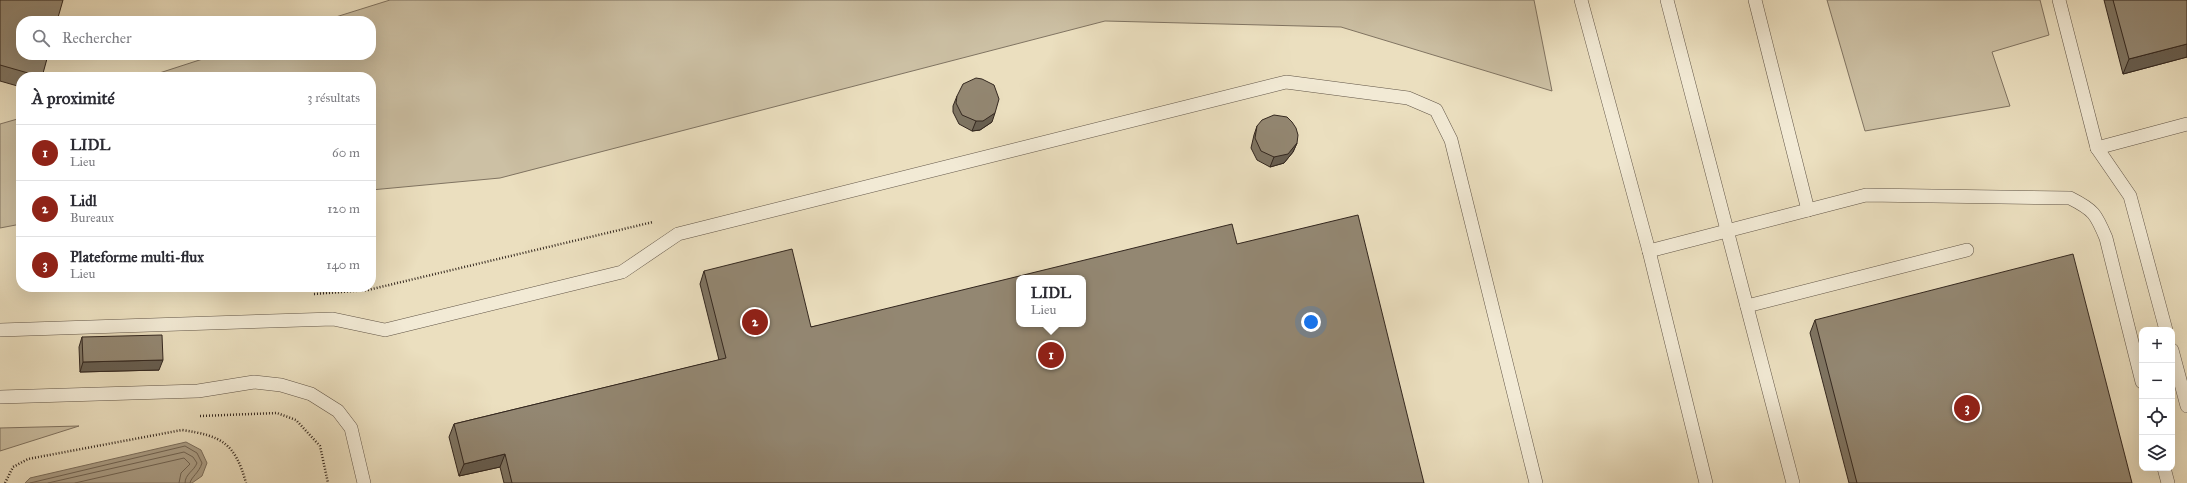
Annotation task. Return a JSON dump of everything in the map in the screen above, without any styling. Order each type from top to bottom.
[{"type":"lane","points":[[1581,0],[1649,251],[1706,483]]},
{"type":"lane","points":[[1667,0],[1793,483]]},
{"type":"lane","points":[[1755,0],[1808,210]]},
{"type":"lane","points":[[2059,0],[2097,148],[2130,196],[2165,327]]},
{"type":"lane","points":[[0,330],[333,319],[385,330],[622,272],[678,234],[1286,82],[1408,98],[1436,110],[1451,140],[1536,483]]},
{"type":"lane","points":[[2097,148],[2187,124]]},
{"type":"lane","points":[[1649,251],[1866,195],[2070,198],[2089,207],[2098,218],[2106,238],[2139,370]]},
{"type":"lane","points":[[1747,306],[1967,250]]},
{"type":"lane","points":[[2175,361],[2187,406]]},
{"type":"lane","points":[[0,397],[198,391],[254,382],[281,385],[311,394],[338,411],[351,428],[364,483]]},
{"type":"lane","points":[[2165,471],[2168,483]]},
{"type":"path","points":[[376,288],[660,220]]},
{"type":"path","points":[[312,294],[340,292]]},
{"type":"path","points":[[192,416],[277,413],[296,420],[320,446],[328,483]]},
{"type":"path","points":[[5,483],[13,468],[28,459],[182,430],[204,433],[220,439],[240,462],[246,483]]},
{"type":"shaded area","points":[[390,0],[1534,0],[1552,91],[1341,27],[1105,21],[500,178],[376,190],[376,72],[162,72],[200,60],[376,60],[376,16],[339,16]]},
{"type":"shaded area","points":[[1827,0],[2040,0],[2049,35],[1992,52],[2010,106],[1865,131]]},
{"type":"shaded area","points":[[16,119],[16,225],[0,228],[0,124]]},
{"type":"shaded area","points":[[79,426],[0,451],[0,428]]},
{"type":"water","points":[[186,442],[201,450],[207,463],[202,476],[192,483],[25,483],[30,478]]},
{"type":"building","points":[[0,0],[63,0],[58,16],[16,16],[16,60],[47,60],[43,72],[24,72],[0,65]]},
{"type":"building","points":[[2113,0],[2187,0],[2187,44],[2129,59]]},
{"type":"building","points":[[976,78],[982,79],[994,85],[999,99],[995,113],[983,121],[976,121],[962,115],[956,103],[957,96],[963,84]]},
{"type":"building","points":[[1274,115],[1287,117],[1296,128],[1298,135],[1297,143],[1288,154],[1274,157],[1261,151],[1255,138],[1257,126],[1262,120]]},
{"type":"building","points":[[1358,215],[1424,483],[512,483],[505,454],[464,464],[454,424],[726,358],[704,271],[792,249],[811,327],[1016,277],[1016,327],[1086,327],[1086,275],[1024,275],[1232,224],[1237,244]]},
{"type":"building","points":[[2073,254],[2132,483],[1857,483],[1815,320]]},
{"type":"building","points":[[162,335],[163,360],[83,362],[82,337]]},
{"type":"place","name":"Lidl","points":[[755,322]]},
{"type":"place","name":"LIDL","points":[[1051,355]]},
{"type":"place","name":"Plateforme multi-flux","points":[[1967,408]]}]
